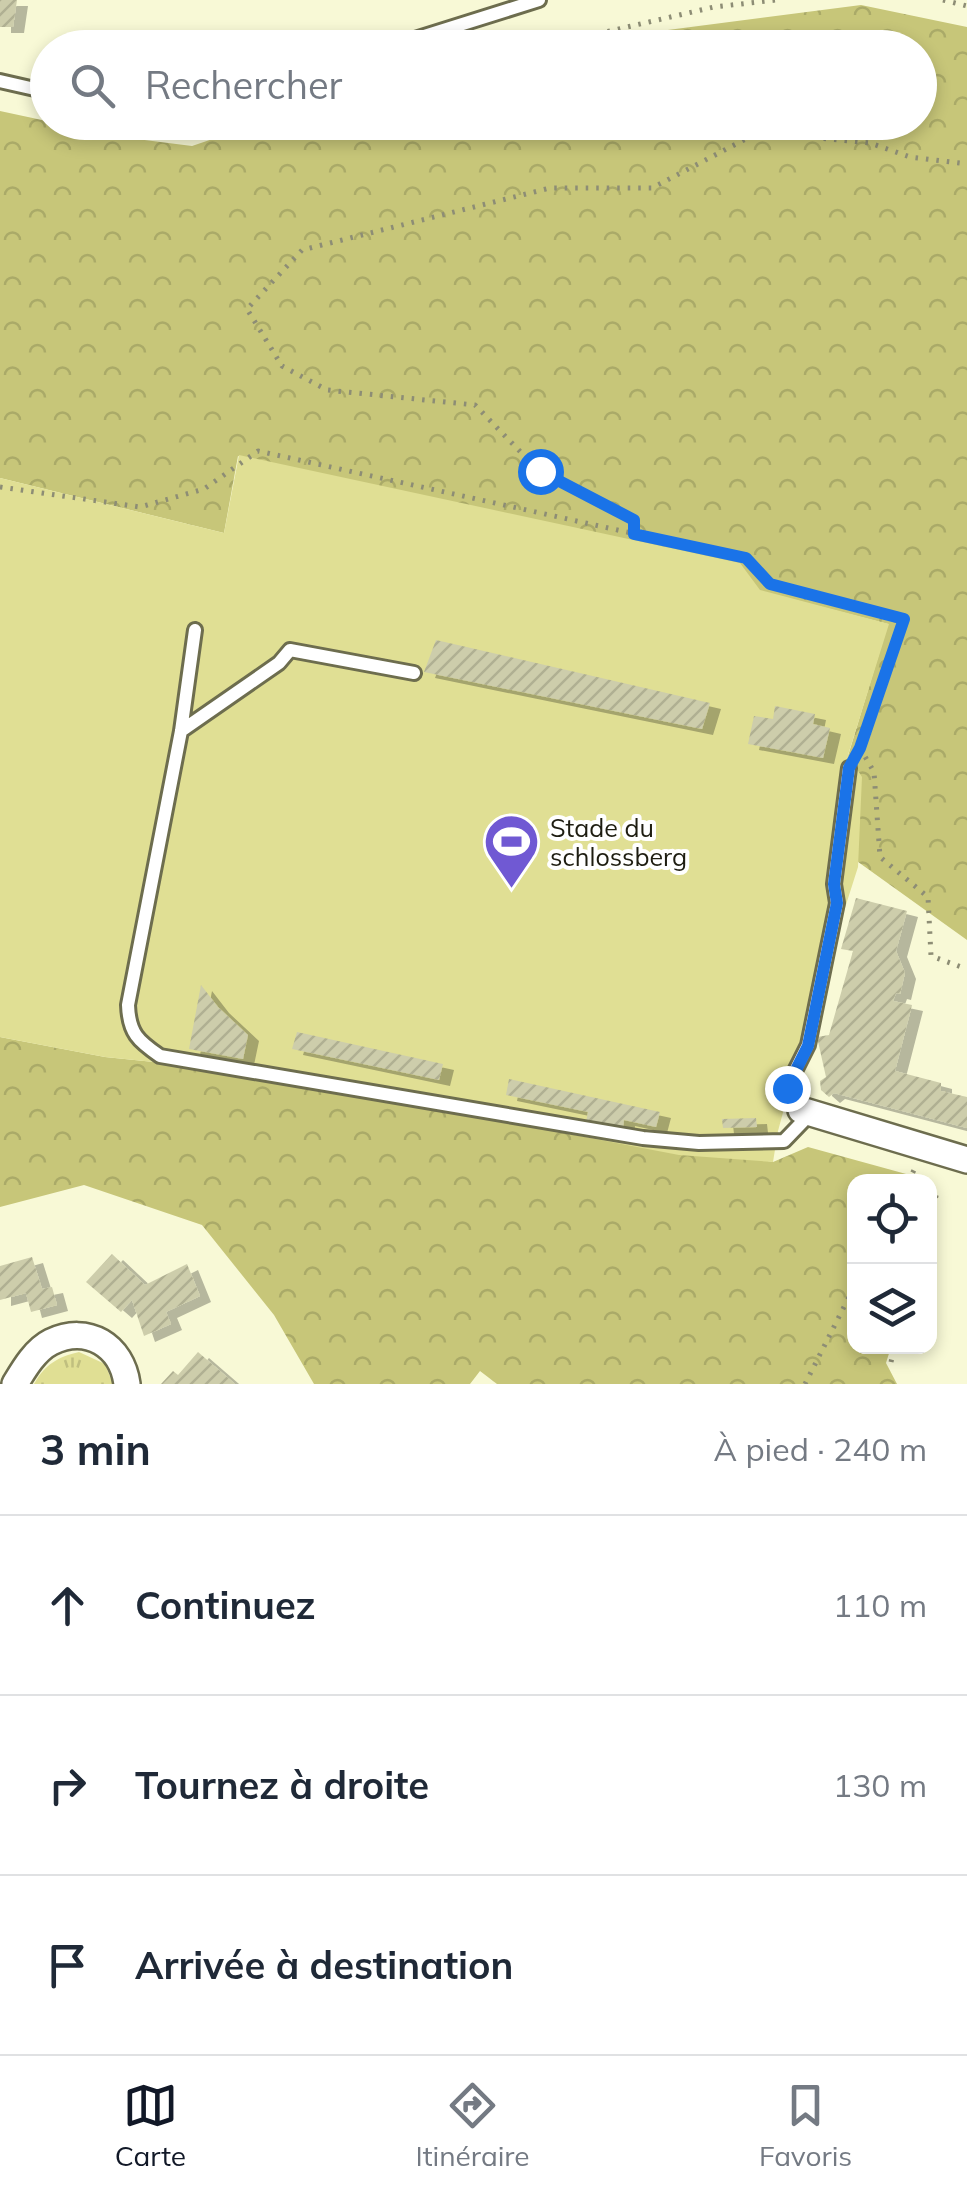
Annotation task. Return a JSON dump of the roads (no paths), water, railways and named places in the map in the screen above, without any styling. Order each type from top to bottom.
[{"type":"street","points":[[806,1111],[967,1160]]},
{"type":"street","points":[[15,1384],[30,1361],[50,1342],[73,1336],[93,1337],[117,1353],[127,1384]]},
{"type":"lane","points":[[443,30],[539,0]]},
{"type":"lane","points":[[0,81],[30,88]]},
{"type":"lane","points":[[195,630],[128,1005],[129,1028],[140,1042],[160,1056],[623,1135],[680,1142],[784,1141],[806,1111],[787,1088],[808,1046],[837,903],[834,884],[849,768]]},
{"type":"lane","points":[[180,731],[280,663],[290,650],[414,673]]},
{"type":"place","name":"Stade du schlossberg","points":[[511,891]]}]
